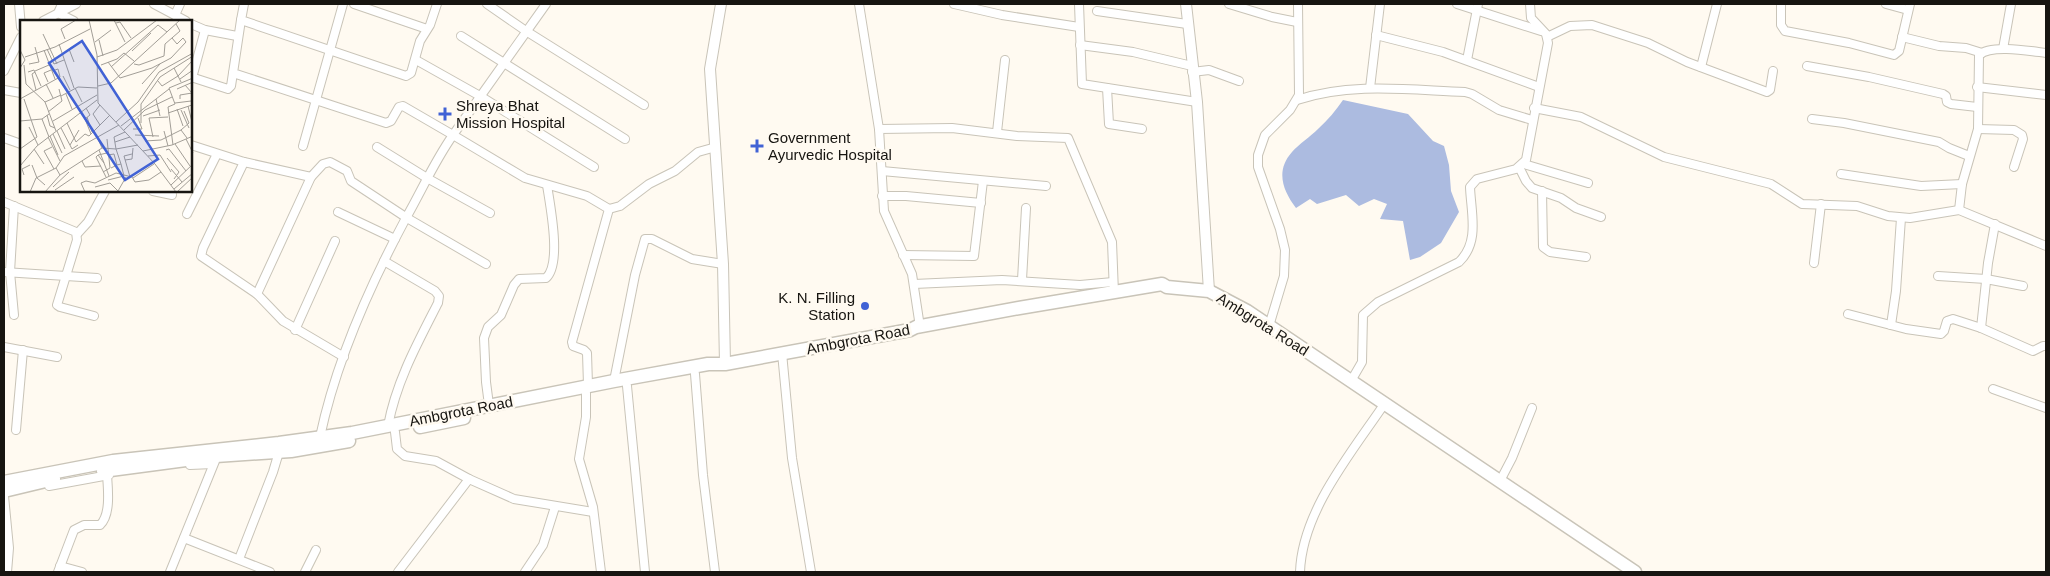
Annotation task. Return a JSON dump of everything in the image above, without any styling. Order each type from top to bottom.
[{"type":"main road","name":"Ambgrota Road","points":[[4,482],[113,461],[391,429],[489,405],[587,389],[614,381],[708,364],[721,364],[918,328],[1113,287],[1162,284],[1209,291],[1239,307],[1635,572]]},
{"type":"main road","points":[[918,328],[917,332],[1118,300],[1164,289],[1167,286]]},
{"type":"main road","points":[[4,491],[100,471],[215,460],[328,445],[391,429],[587,389],[627,386],[694,374],[712,370],[721,364]]},
{"type":"street","points":[[19,4],[20,20]]},
{"type":"street","points":[[58,13],[62,4]]},
{"type":"street","points":[[45,20],[76,4]]},
{"type":"street","points":[[154,4],[184,20]]},
{"type":"street","points":[[174,15],[180,4]]},
{"type":"street","points":[[205,30],[192,77],[228,89],[231,86],[237,36],[244,4]]},
{"type":"street","points":[[302,146],[343,4]]},
{"type":"street","points":[[354,4],[427,29]]},
{"type":"street","points":[[241,20],[403,76],[410,75],[416,60],[420,41],[437,4]]},
{"type":"street","points":[[487,4],[526,31],[644,105]]},
{"type":"street","points":[[320,438],[326,406],[361,310],[394,239],[440,154],[546,4]]},
{"type":"street","points":[[721,4],[710,69],[723,264],[721,364]]},
{"type":"street","points":[[859,4],[879,130],[882,196],[886,220],[910,268],[914,284],[918,328]]},
{"type":"street","points":[[954,4],[1002,15],[1079,27]]},
{"type":"street","points":[[1079,4],[1082,84],[1197,102]]},
{"type":"street","points":[[1186,4],[1197,102],[1209,291]]},
{"type":"street","points":[[1229,4],[1272,17],[1297,22]]},
{"type":"street","points":[[1269,326],[1284,276],[1285,250],[1280,229],[1258,167],[1258,155],[1265,135],[1290,110],[1300,92],[1298,4]]},
{"type":"street","points":[[1370,88],[1380,4]]},
{"type":"street","points":[[1457,4],[1478,7],[1545,34],[1570,26],[1592,25],[1648,43],[1701,68],[1767,92],[1770,90],[1773,71]]},
{"type":"street","points":[[1530,4],[1531,18],[1545,34],[1548,43],[1521,165],[1528,184],[1561,198],[1576,208],[1600,217]]},
{"type":"street","points":[[1701,68],[1717,4]]},
{"type":"street","points":[[1781,4],[1781,25],[1789,32],[1849,43],[1894,55],[1899,51],[1909,7],[1886,4]]},
{"type":"street","points":[[2003,49],[2011,4]]},
{"type":"street","points":[[1467,60],[1478,7]]},
{"type":"street","points":[[1097,11],[1187,24]]},
{"type":"street","points":[[58,13],[72,20]]},
{"type":"street","points":[[192,24],[205,30],[237,36]]},
{"type":"street","points":[[1376,35],[1467,60],[1538,87]]},
{"type":"street","points":[[461,36],[625,139]]},
{"type":"street","points":[[1902,37],[1940,46],[1966,48],[1982,53],[2003,49],[2046,53]]},
{"type":"street","points":[[4,71],[20,39]]},
{"type":"street","points":[[1080,45],[1133,52],[1192,69],[1209,70],[1239,81]]},
{"type":"street","points":[[1959,210],[1962,184],[1978,128],[1978,60],[1982,53]]},
{"type":"street","points":[[416,60],[480,96],[594,167]]},
{"type":"street","points":[[997,132],[1005,60]]},
{"type":"street","points":[[1807,66],[1936,92],[1945,95],[1946,101],[1950,104],[1977,107]]},
{"type":"street","points":[[233,74],[386,123],[391,121],[399,107],[403,106],[525,178],[587,196],[609,209],[620,206],[649,184],[675,171],[698,152],[716,147]]},
{"type":"street","points":[[1977,87],[2046,95]]},
{"type":"street","points":[[1107,88],[1108,123],[1142,129]]},
{"type":"street","points":[[1297,100],[1332,90],[1370,88],[1465,92],[1472,94],[1499,110],[1532,120]]},
{"type":"street","points":[[4,90],[20,93]]},
{"type":"street","points":[[1534,108],[1573,114],[1664,158],[1771,184],[1802,204],[1857,206],[1901,218],[1927,217],[1959,210],[2046,246]]},
{"type":"street","points":[[1812,119],[1844,122],[1940,142],[1969,156]]},
{"type":"street","points":[[879,130],[944,128],[997,132],[1017,136],[1066,137],[1070,139],[1086,184],[1112,242],[1113,287],[1022,280],[914,284]]},
{"type":"street","points":[[1978,128],[2014,130],[2022,135],[2023,139],[2014,167]]},
{"type":"street","points":[[4,138],[20,144]]},
{"type":"street","points":[[192,145],[244,162],[311,177]]},
{"type":"street","points":[[377,147],[427,178],[490,213]]},
{"type":"street","points":[[187,214],[216,154]]},
{"type":"street","points":[[244,162],[203,248],[201,256],[256,294],[274,315],[296,330],[344,357]]},
{"type":"street","points":[[256,294],[289,228],[311,177],[323,164],[330,162],[348,172],[351,181],[407,218],[486,264]]},
{"type":"street","points":[[1351,381],[1362,362],[1363,315],[1378,302],[1459,262],[1466,256],[1472,240],[1470,187],[1472,182],[1521,165],[1588,183]]},
{"type":"street","points":[[882,171],[1046,186]]},
{"type":"street","points":[[1841,174],[1921,186],[1962,184]]},
{"type":"street","points":[[903,255],[974,256],[983,181]]},
{"type":"street","points":[[489,405],[484,356],[486,330],[498,320],[514,285],[519,279],[546,278],[552,266],[554,226],[547,185]]},
{"type":"street","points":[[1542,191],[1543,247],[1550,252],[1586,257]]},
{"type":"street","points":[[94,316],[58,306],[77,234],[88,222],[103,192]]},
{"type":"street","points":[[158,192],[172,195]]},
{"type":"street","points":[[882,196],[906,196],[981,203]]},
{"type":"street","points":[[4,202],[74,230],[77,234]]},
{"type":"street","points":[[1814,262],[1821,204]]},
{"type":"street","points":[[14,206],[7,272],[14,315]]},
{"type":"street","points":[[1022,280],[1026,208]]},
{"type":"street","points":[[601,572],[593,512],[579,459],[586,417],[587,353],[575,347],[572,342],[609,209]]},
{"type":"street","points":[[338,212],[394,239]]},
{"type":"street","points":[[1891,325],[1897,281],[1901,218]]},
{"type":"street","points":[[1981,328],[1986,279],[1995,224]]},
{"type":"street","points":[[614,381],[635,275],[645,239],[652,239],[692,259],[723,264]]},
{"type":"street","points":[[296,330],[335,241]]},
{"type":"street","points":[[384,261],[435,291],[439,296],[438,303],[413,351],[394,399],[391,429],[397,449],[402,454],[436,461],[469,479],[514,499],[593,512]]},
{"type":"street","points":[[7,272],[97,278]]},
{"type":"street","points":[[1938,276],[1986,279],[2023,286]]},
{"type":"street","points":[[1848,314],[1922,333],[1940,334],[1944,331],[1947,321],[1953,319],[1981,328],[2033,351],[2046,346]]},
{"type":"street","points":[[4,347],[57,357]]},
{"type":"street","points":[[16,430],[23,350]]},
{"type":"street","points":[[782,353],[792,458],[811,572]]},
{"type":"street","points":[[694,374],[703,475],[716,572]]},
{"type":"street","points":[[627,386],[645,572]]},
{"type":"street","points":[[1993,389],[2046,408]]},
{"type":"street","points":[[1300,572],[1306,535],[1318,506],[1385,403]]},
{"type":"street","points":[[1500,481],[1512,458],[1532,408]]},
{"type":"street","points":[[239,559],[273,472],[278,452]]},
{"type":"street","points":[[7,572],[4,496],[107,475],[215,460]]},
{"type":"street","points":[[170,572],[215,460]]},
{"type":"street","points":[[82,572],[59,569],[74,530],[84,525],[100,525],[105,520],[108,487],[107,475]]},
{"type":"street","points":[[398,572],[469,479]]},
{"type":"street","points":[[524,572],[543,545],[555,507]]},
{"type":"street","points":[[184,538],[270,572]]},
{"type":"street","points":[[305,572],[316,550]]},
{"type":"water","points":[[1343,100],[1408,114],[1433,141],[1444,146],[1449,165],[1451,191],[1459,212],[1441,243],[1420,257],[1410,260],[1403,221],[1380,219],[1387,204],[1374,199],[1359,206],[1346,195],[1317,204],[1310,199],[1296,208],[1288,195],[1282,174],[1287,159],[1295,149],[1325,122]]},
{"type":"place","name":"Shreya Bhat Mission Hospital","points":[[445,114]]},
{"type":"place","name":"Government Ayurvedic Hospital","points":[[757,146]]},
{"type":"place","name":"K. N. Filling Station","points":[[865,306]]}]
